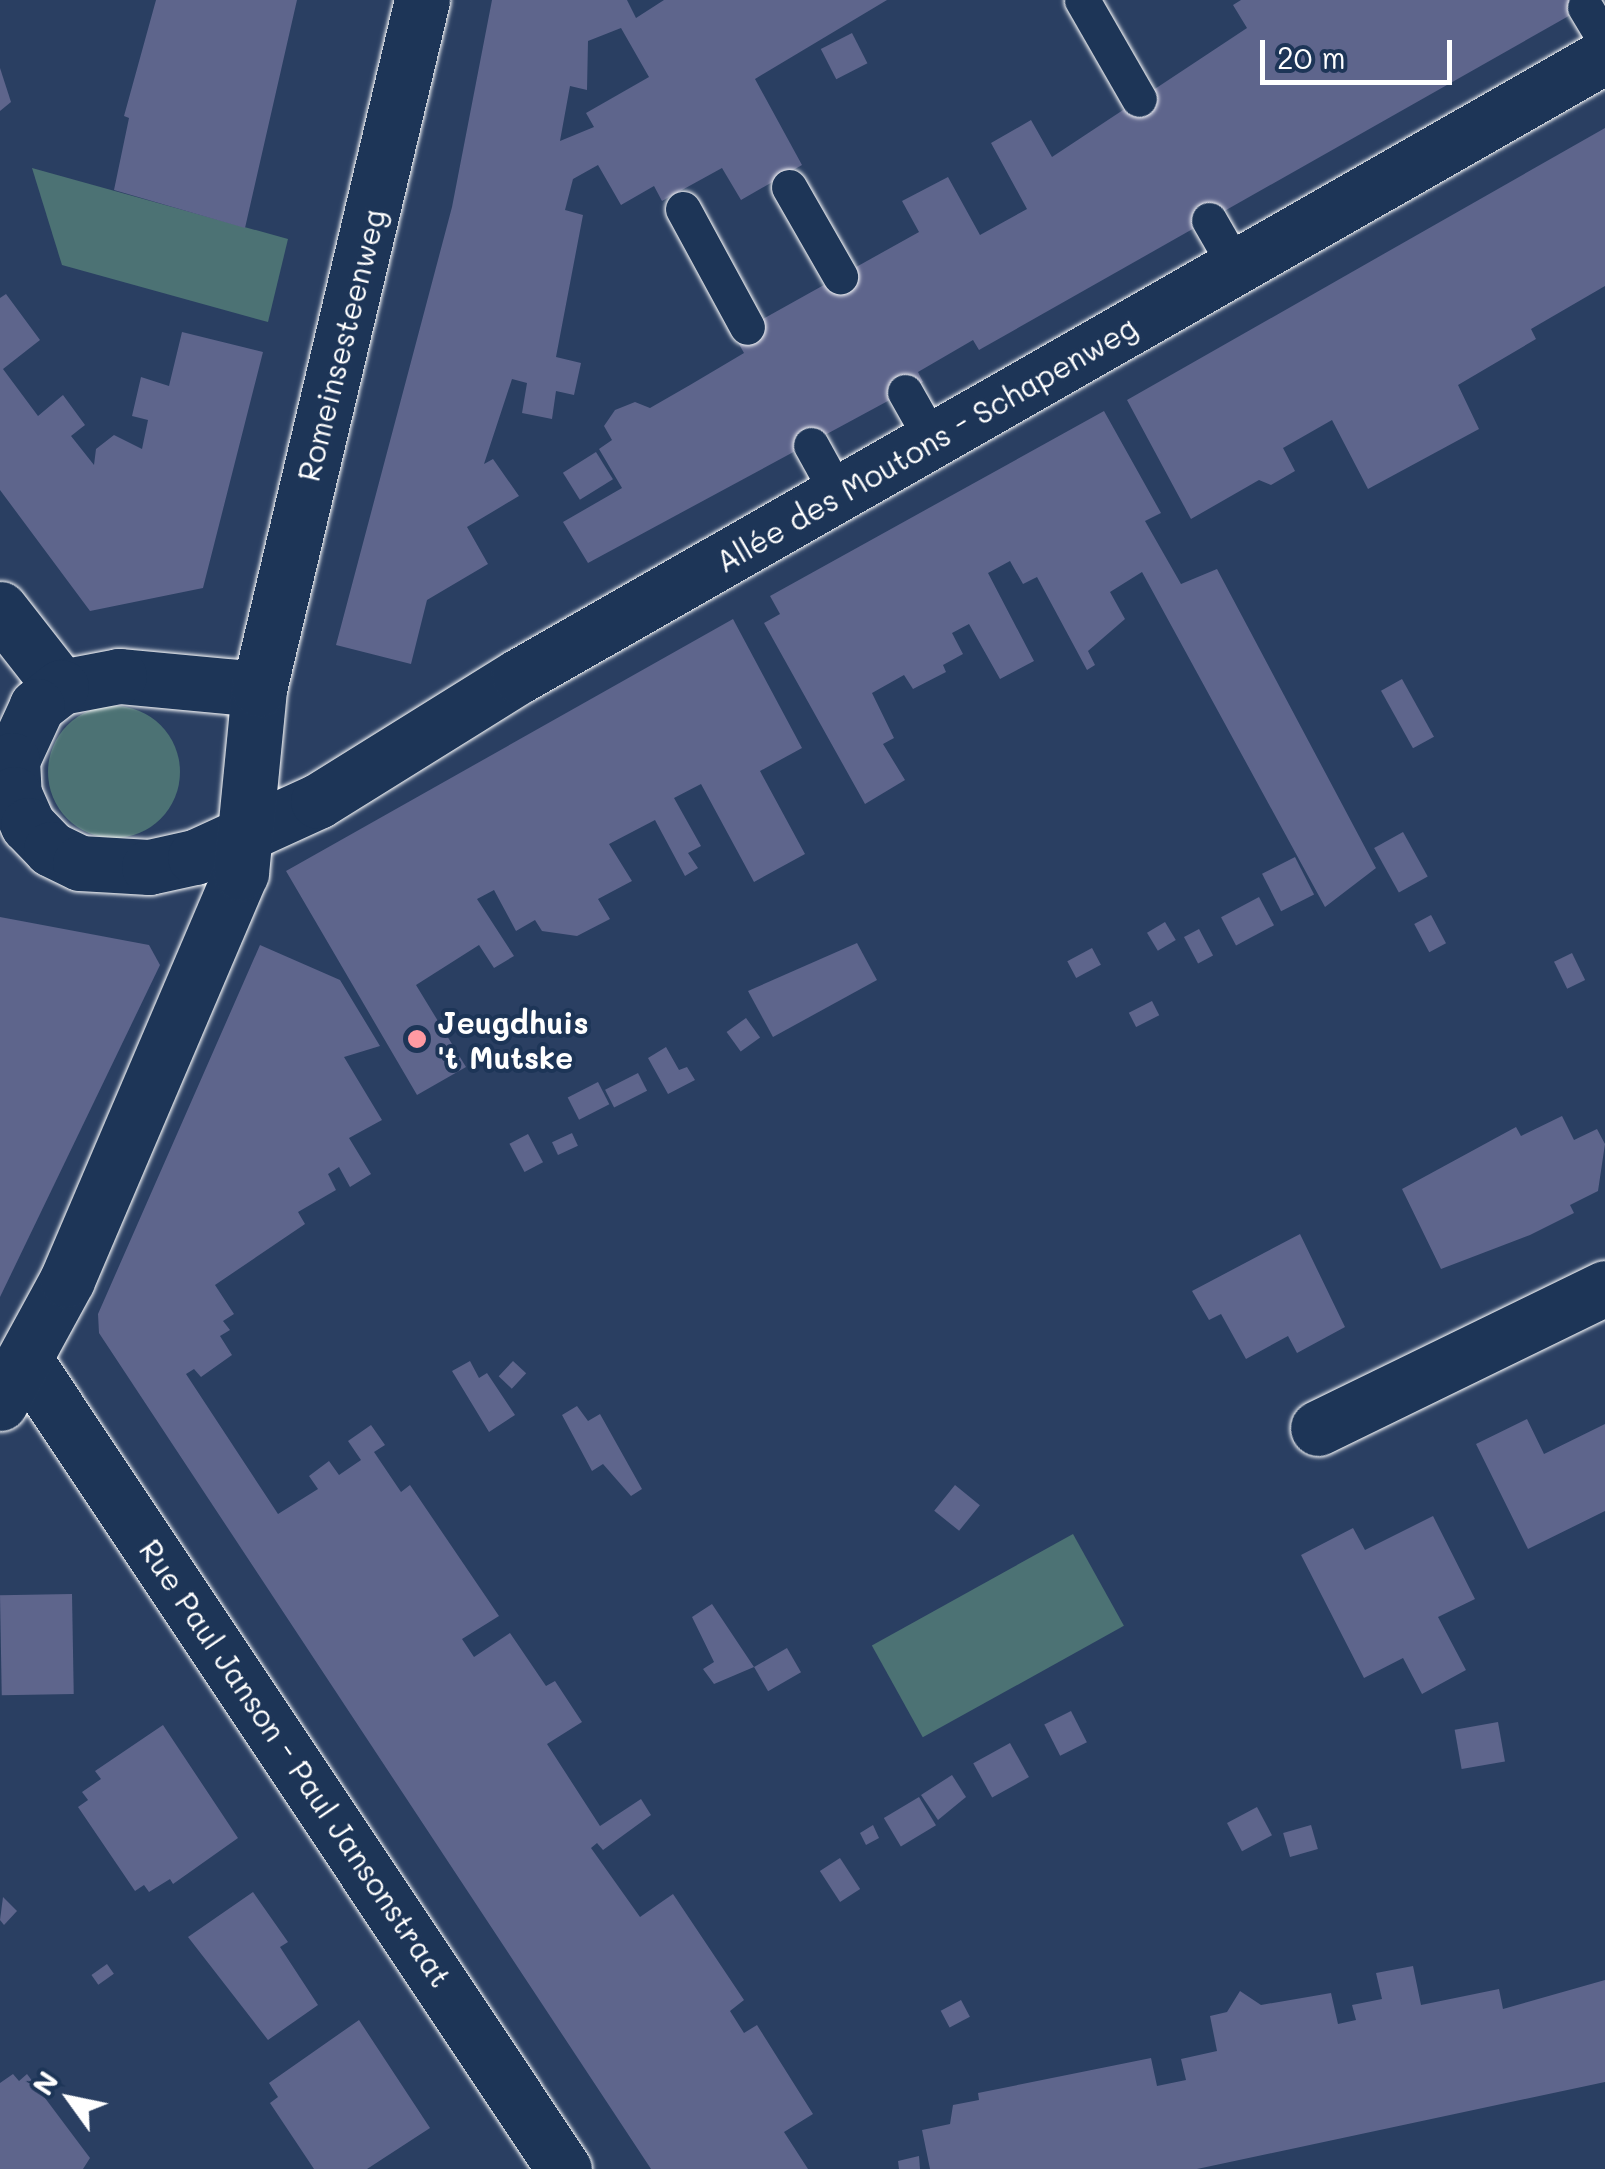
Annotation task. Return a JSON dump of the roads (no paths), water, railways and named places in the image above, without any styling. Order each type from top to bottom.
[{"type":"street","name":"Romeinsesteenweg","points":[[12,1381],[220,933],[248,833],[259,689],[422,0]]},
{"type":"street","name":"Allée des Moutons - Schapenweg","points":[[248,833],[367,774],[519,676],[1605,56]]},
{"type":"street","points":[[0,609],[60,687]]},
{"type":"street","points":[[248,833],[195,857],[113,867],[80,863],[14,828],[12,760],[37,706],[60,687],[119,676],[259,689]]},
{"type":"street","points":[[1318,1428],[1605,1288]]},
{"type":"street","name":"Rue Paul Janson - Paul Jansonstraat","points":[[12,1381],[564,2169]]},
{"type":"lane","points":[[1082,0],[1140,100]]},
{"type":"lane","points":[[1586,6],[1605,40]]},
{"type":"lane","points":[[790,186],[840,276]]},
{"type":"lane","points":[[683,209],[747,327]]},
{"type":"lane","points":[[1209,220],[1236,267]]},
{"type":"lane","points":[[905,392],[932,440]]},
{"type":"lane","points":[[811,445],[838,494]]},
{"type":"place","name":"Jeugdhuis 't Mutske","points":[[417,1039]]}]
